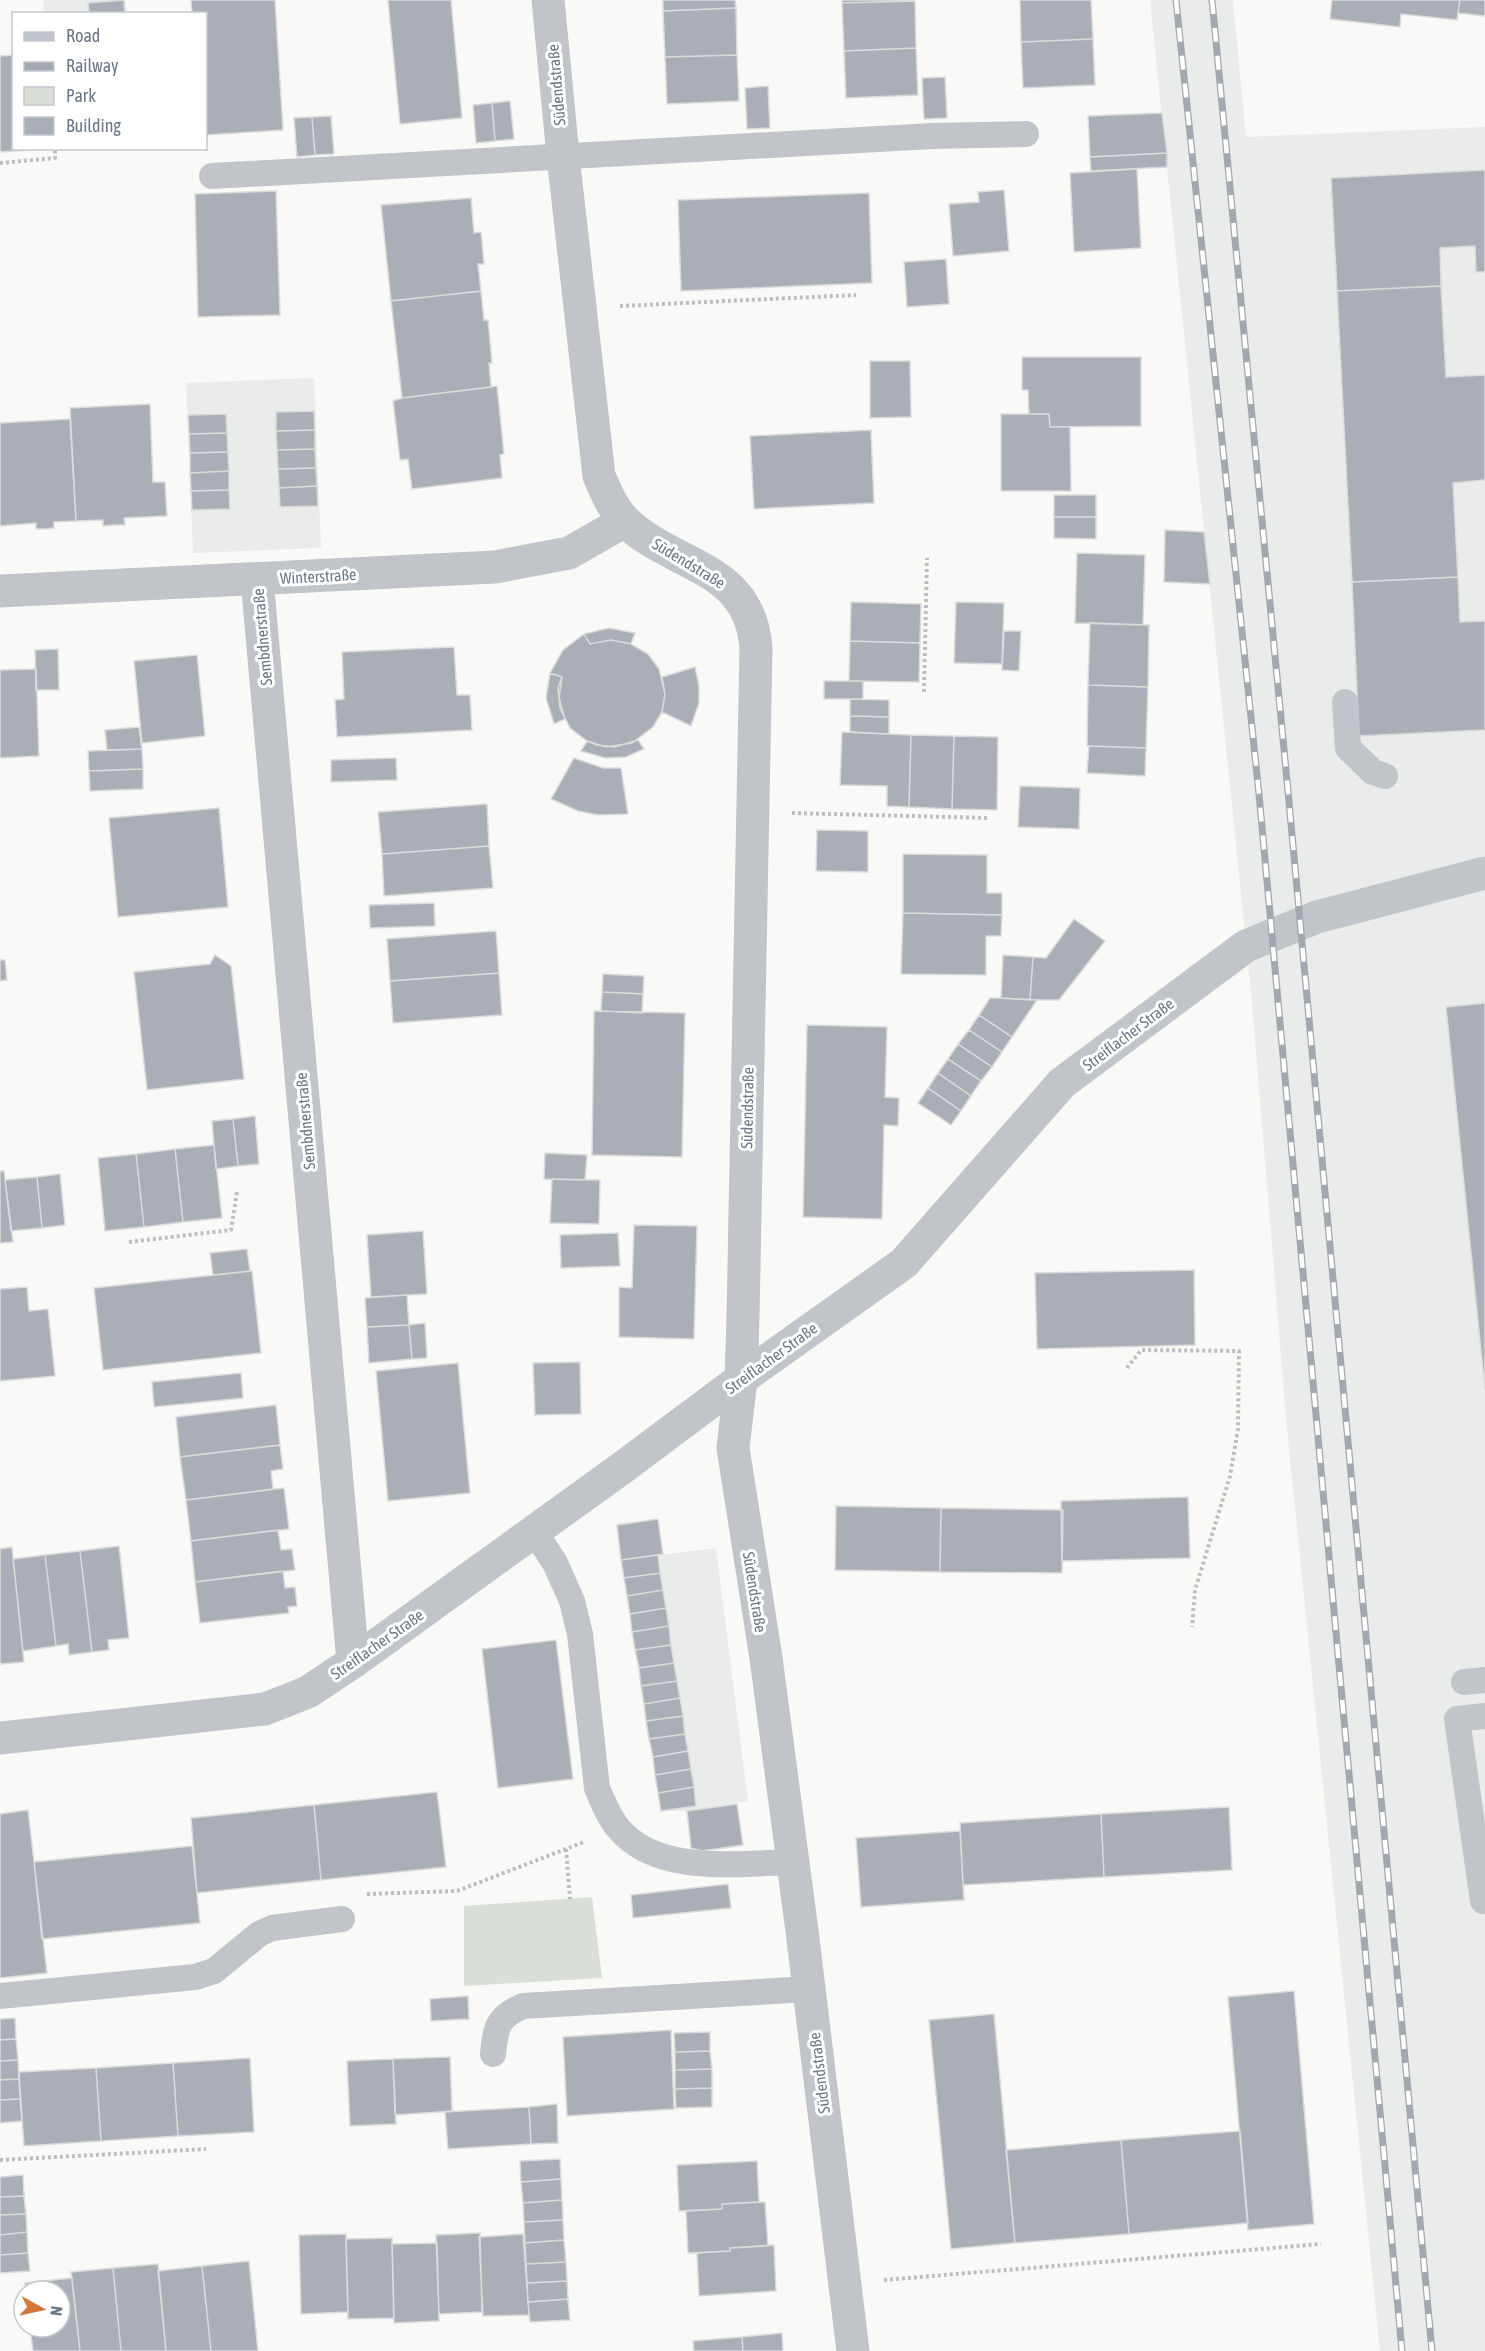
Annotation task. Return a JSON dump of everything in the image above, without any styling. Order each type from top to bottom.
[{"type":"street","name":"Südendstraße","points":[[548,0],[599,476],[607,496],[625,520],[649,540],[718,577],[746,606],[754,626],[756,647],[754,813],[741,1379],[733,1448],[766,1658],[853,2351]]},
{"type":"street","name":"Winterstraße","points":[[0,591],[495,567],[569,553],[625,520]]},
{"type":"street","name":"Sembdnerstraße","points":[[257,579],[353,1662]]},
{"type":"street","name":"Streiflacher Straße","points":[[0,1738],[265,1709],[308,1692],[353,1662],[904,1263],[1062,1083],[1246,946],[1317,917],[1485,873]]},
{"type":"lane","points":[[212,176],[932,136],[1026,134]]},
{"type":"lane","points":[[1345,702],[1348,748],[1373,772],[1385,776]]},
{"type":"lane","points":[[534,1531],[555,1563],[572,1601],[580,1634],[597,1788],[605,1808],[619,1829],[644,1848],[681,1862],[707,1864],[793,1862]]},
{"type":"lane","points":[[1485,1716],[1457,1719],[1483,1901],[1485,1901]]},
{"type":"lane","points":[[0,1996],[195,1977],[214,1971],[259,1934],[272,1928],[342,1919]]},
{"type":"lane","points":[[493,2054],[495,2032],[505,2013],[523,2006],[809,1989]]},
{"type":"path","points":[[0,163],[55,158],[55,150]]},
{"type":"path","points":[[582,308],[856,295]]},
{"type":"path","points":[[924,692],[927,558]]},
{"type":"path","points":[[754,813],[990,818]]},
{"type":"path","points":[[129,1242],[231,1230],[237,1192]]},
{"type":"path","points":[[1127,1368],[1141,1350],[1239,1351],[1238,1430],[1230,1476],[1195,1590],[1192,1627]]},
{"type":"path","points":[[342,1919],[350,1894],[457,1891],[619,1829]]},
{"type":"path","points":[[566,1849],[570,1899]]},
{"type":"path","points":[[0,2160],[206,2149]]},
{"type":"path","points":[[844,2284],[1321,2244]]},
{"type":"shaded area","points":[[43,0],[125,0],[126,12],[44,12]]},
{"type":"shaded area","points":[[1150,0],[1233,0],[1246,137],[1485,127],[1485,2351],[1380,2351],[1287,1429],[1251,993]]},
{"type":"shaded area","points":[[314,378],[321,548],[193,553],[186,383]]},
{"type":"shaded area","points":[[716,1548],[748,1801],[687,1811],[661,1811],[621,1560]]},
{"type":"green space","points":[[592,1897],[602,1978],[464,1986],[464,1906]]},
{"type":"building","points":[[124,0],[125,12],[89,12],[88,3]]},
{"type":"building","points":[[191,0],[275,0],[283,130],[207,135],[207,12],[192,12]]},
{"type":"building","points":[[388,0],[451,0],[462,118],[400,124]]},
{"type":"building","points":[[663,0],[735,0],[736,8],[663,11]]},
{"type":"building","points":[[842,0],[915,0],[915,1],[842,3]]},
{"type":"building","points":[[1020,0],[1091,0],[1093,39],[1021,42]]},
{"type":"building","points":[[1332,0],[1460,0],[1457,20],[1401,14],[1400,27],[1330,19]]},
{"type":"building","points":[[1460,0],[1485,0],[1485,16],[1458,13]]},
{"type":"building","points":[[915,1],[916,48],[844,51],[842,3]]},
{"type":"building","points":[[736,8],[737,55],[665,57],[663,11]]},
{"type":"building","points":[[1093,39],[1095,85],[1023,88],[1021,42]]},
{"type":"building","points":[[916,48],[918,95],[846,98],[844,51]]},
{"type":"building","points":[[12,55],[12,150],[28,150],[0,152],[0,56]]},
{"type":"building","points":[[737,55],[739,101],[667,104],[665,57]]},
{"type":"building","points":[[945,77],[947,118],[924,119],[922,78]]},
{"type":"building","points":[[768,86],[770,128],[747,129],[745,88]]},
{"type":"building","points":[[510,101],[514,139],[495,141],[492,103]]},
{"type":"building","points":[[492,103],[495,141],[476,143],[473,105]]},
{"type":"building","points":[[1162,113],[1167,153],[1090,157],[1088,116]]},
{"type":"building","points":[[331,116],[334,154],[315,155],[312,117]]},
{"type":"building","points":[[312,117],[315,155],[297,157],[294,118]]},
{"type":"building","points":[[1167,153],[1167,167],[1091,171],[1090,157]]},
{"type":"building","points":[[1137,169],[1141,248],[1074,252],[1070,173]]},
{"type":"building","points":[[1485,170],[1485,272],[1476,272],[1475,246],[1440,248],[1441,286],[1337,291],[1331,178]]},
{"type":"building","points":[[1004,190],[1009,251],[953,256],[949,204],[979,202],[978,192]]},
{"type":"building","points":[[276,191],[280,315],[198,317],[195,194]]},
{"type":"building","points":[[869,193],[872,283],[681,291],[678,200]]},
{"type":"building","points":[[471,198],[474,233],[481,232],[484,264],[478,264],[481,291],[391,301],[381,205]]},
{"type":"building","points":[[946,259],[949,304],[907,307],[904,262]]},
{"type":"building","points":[[1441,286],[1446,377],[1485,375],[1485,480],[1453,483],[1458,577],[1352,582],[1337,291]]},
{"type":"building","points":[[481,291],[484,320],[488,320],[492,363],[489,363],[491,387],[402,398],[391,301]]},
{"type":"building","points":[[1022,357],[1141,357],[1141,426],[1050,427],[1049,414],[1029,414],[1028,390],[1022,390]]},
{"type":"building","points":[[870,361],[910,361],[911,417],[870,418]]},
{"type":"building","points":[[497,386],[504,454],[500,455],[502,478],[412,489],[408,459],[400,460],[393,401]]},
{"type":"building","points":[[150,404],[153,482],[165,482],[167,516],[124,518],[125,525],[103,526],[103,520],[76,521],[70,408]]},
{"type":"building","points":[[314,411],[315,430],[276,431],[276,412]]},
{"type":"building","points":[[226,414],[227,433],[189,434],[188,415]]},
{"type":"building","points":[[1001,414],[1049,414],[1050,427],[1070,427],[1071,491],[1001,491]]},
{"type":"building","points":[[70,419],[76,521],[54,522],[54,528],[45,529],[36,529],[36,523],[0,526],[0,423]]},
{"type":"building","points":[[315,430],[315,449],[277,450],[276,431]]},
{"type":"building","points":[[871,430],[874,503],[754,509],[750,436]]},
{"type":"building","points":[[227,433],[228,452],[190,453],[189,434]]},
{"type":"building","points":[[315,449],[316,468],[278,469],[277,450]]},
{"type":"building","points":[[228,452],[229,471],[190,473],[190,453]]},
{"type":"building","points":[[316,468],[317,486],[279,488],[278,469]]},
{"type":"building","points":[[229,471],[229,490],[191,491],[190,473]]},
{"type":"building","points":[[317,486],[318,506],[280,507],[279,488]]},
{"type":"building","points":[[229,490],[230,509],[192,510],[191,491]]},
{"type":"building","points":[[1054,495],[1096,495],[1096,517],[1054,517]]},
{"type":"building","points":[[1054,517],[1096,517],[1096,539],[1054,538]]},
{"type":"building","points":[[1165,530],[1204,532],[1210,584],[1164,582]]},
{"type":"building","points":[[1077,553],[1145,555],[1143,625],[1075,623]]},
{"type":"building","points":[[1458,577],[1460,622],[1485,621],[1485,730],[1359,736],[1352,582]]},
{"type":"building","points":[[851,602],[921,604],[920,643],[850,641]]},
{"type":"building","points":[[956,602],[1004,603],[1002,664],[954,663]]},
{"type":"building","points":[[1090,623],[1149,625],[1148,687],[1088,685]]},
{"type":"building","points":[[609,628],[635,633],[631,644],[611,640],[590,644],[584,634]]},
{"type":"building","points":[[1004,631],[1021,631],[1019,671],[1002,670]]},
{"type":"building","points":[[584,634],[590,644],[611,640],[631,644],[648,654],[659,669],[665,694],[662,712],[653,727],[632,743],[606,747],[587,741],[570,728],[560,708],[558,688],[562,677],[550,673],[563,650]]},
{"type":"building","points":[[850,641],[920,643],[919,682],[849,681]]},
{"type":"building","points":[[454,647],[457,695],[470,695],[472,730],[337,737],[335,700],[344,699],[342,652]]},
{"type":"building","points":[[58,649],[59,690],[36,690],[35,650]]},
{"type":"building","points":[[197,655],[205,736],[142,743],[134,661]]},
{"type":"building","points":[[695,667],[699,686],[699,703],[691,726],[662,712],[665,694],[662,677]]},
{"type":"building","points":[[36,669],[39,756],[0,758],[0,670]]},
{"type":"building","points":[[550,673],[562,677],[559,698],[565,719],[554,724],[546,698]]},
{"type":"building","points":[[824,681],[863,681],[863,699],[824,699]]},
{"type":"building","points":[[1088,685],[1148,687],[1146,748],[1087,746]]},
{"type":"building","points":[[850,699],[889,700],[889,717],[850,716]]},
{"type":"building","points":[[850,716],[889,717],[889,734],[850,732]]},
{"type":"building","points":[[139,727],[142,749],[107,750],[105,730]]},
{"type":"building","points":[[842,732],[911,735],[909,807],[887,806],[887,786],[840,785]]},
{"type":"building","points":[[911,735],[954,736],[952,809],[909,807]]},
{"type":"building","points":[[954,736],[998,737],[997,810],[952,809]]},
{"type":"building","points":[[638,740],[644,749],[626,757],[605,758],[581,751],[587,741],[597,745],[615,747]]},
{"type":"building","points":[[1089,746],[1146,748],[1145,776],[1087,773]]},
{"type":"building","points":[[142,749],[143,769],[89,771],[88,751]]},
{"type":"building","points":[[396,758],[397,780],[331,782],[331,760]]},
{"type":"building","points":[[574,758],[603,768],[621,768],[628,814],[598,815],[578,811],[551,799]]},
{"type":"building","points":[[143,769],[143,789],[90,791],[89,771]]},
{"type":"building","points":[[1020,786],[1080,788],[1079,829],[1018,827]]},
{"type":"building","points":[[487,804],[489,846],[382,854],[378,812]]},
{"type":"building","points":[[219,808],[228,907],[118,917],[109,818]]},
{"type":"building","points":[[817,830],[868,831],[868,872],[816,871]]},
{"type":"building","points":[[489,846],[493,888],[384,896],[382,854]]},
{"type":"building","points":[[903,854],[987,855],[987,893],[1002,893],[1002,915],[903,913]]},
{"type":"building","points":[[434,903],[435,926],[370,928],[369,905]]},
{"type":"building","points":[[903,913],[1002,915],[1001,936],[986,936],[986,975],[901,974]]},
{"type":"building","points":[[1074,919],[1105,941],[1059,1000],[1030,1000],[1033,957],[1046,958]]},
{"type":"building","points":[[496,931],[499,973],[390,981],[387,939]]},
{"type":"building","points":[[215,955],[231,966],[244,1079],[147,1090],[134,972],[210,964]]},
{"type":"building","points":[[1003,955],[1033,957],[1030,1000],[1001,998]]},
{"type":"building","points":[[0,960],[5,960],[7,980],[0,981]]},
{"type":"building","points":[[499,973],[502,1015],[393,1023],[390,981]]},
{"type":"building","points":[[603,974],[644,976],[643,994],[602,992]]},
{"type":"building","points":[[602,992],[643,994],[642,1013],[601,1011]]},
{"type":"building","points":[[990,998],[1037,1000],[1012,1037],[979,1015]]},
{"type":"building","points":[[1485,1003],[1485,1390],[1446,1007]]},
{"type":"building","points":[[594,1011],[685,1013],[682,1157],[592,1155]]},
{"type":"building","points":[[979,1015],[1012,1037],[1002,1052],[969,1030]]},
{"type":"building","points":[[807,1025],[887,1027],[885,1097],[899,1098],[898,1126],[884,1125],[882,1219],[803,1217]]},
{"type":"building","points":[[969,1030],[1002,1052],[992,1067],[958,1044]]},
{"type":"building","points":[[958,1044],[992,1067],[981,1081],[948,1059]]},
{"type":"building","points":[[948,1059],[981,1081],[971,1096],[938,1073]]},
{"type":"building","points":[[938,1073],[971,1096],[961,1111],[928,1088]]},
{"type":"building","points":[[928,1088],[961,1111],[951,1125],[918,1103]]},
{"type":"building","points":[[255,1116],[259,1164],[238,1166],[233,1119]]},
{"type":"building","points":[[233,1119],[238,1166],[216,1169],[212,1121]]},
{"type":"building","points":[[214,1145],[222,1218],[183,1222],[175,1149]]},
{"type":"building","points":[[175,1149],[183,1222],[144,1227],[136,1154]]},
{"type":"building","points":[[545,1153],[587,1155],[585,1180],[544,1179]]},
{"type":"building","points":[[136,1154],[144,1227],[105,1231],[98,1158]]},
{"type":"building","points":[[0,1171],[4,1171],[13,1242],[0,1243]]},
{"type":"building","points":[[60,1174],[65,1225],[42,1228],[37,1177]]},
{"type":"building","points":[[37,1177],[42,1228],[11,1231],[5,1180]]},
{"type":"building","points":[[552,1179],[600,1180],[599,1224],[550,1223]]},
{"type":"building","points":[[634,1225],[697,1226],[694,1339],[619,1337],[619,1287],[632,1288]]},
{"type":"building","points":[[423,1231],[427,1294],[371,1297],[367,1235]]},
{"type":"building","points":[[618,1233],[620,1266],[561,1268],[560,1235]]},
{"type":"building","points":[[247,1249],[250,1271],[213,1275],[210,1253]]},
{"type":"building","points":[[1194,1270],[1195,1345],[1037,1349],[1035,1273]]},
{"type":"building","points":[[252,1271],[261,1353],[103,1370],[94,1288]]},
{"type":"building","points":[[27,1287],[29,1311],[48,1309],[55,1376],[0,1381],[0,1289]]},
{"type":"building","points":[[407,1295],[409,1325],[367,1327],[365,1298]]},
{"type":"building","points":[[425,1323],[427,1358],[412,1359],[409,1325]]},
{"type":"building","points":[[409,1325],[412,1359],[369,1363],[367,1327]]},
{"type":"building","points":[[580,1362],[581,1414],[535,1415],[533,1363]]},
{"type":"building","points":[[458,1363],[470,1493],[388,1501],[376,1371]]},
{"type":"building","points":[[241,1373],[243,1398],[154,1407],[152,1382]]},
{"type":"building","points":[[276,1405],[280,1445],[180,1457],[176,1417]]},
{"type":"building","points":[[280,1445],[283,1469],[271,1471],[273,1489],[186,1500],[180,1457]]},
{"type":"building","points":[[284,1488],[289,1529],[191,1541],[186,1500]]},
{"type":"building","points":[[1188,1497],[1190,1558],[1062,1561],[1061,1501]]},
{"type":"building","points":[[836,1506],[941,1508],[940,1572],[835,1570]]},
{"type":"building","points":[[941,1508],[1063,1510],[1062,1573],[940,1572]]},
{"type":"building","points":[[658,1519],[663,1554],[621,1560],[617,1525]]},
{"type":"building","points":[[278,1530],[281,1550],[292,1549],[295,1570],[195,1582],[191,1541]]},
{"type":"building","points":[[119,1546],[129,1638],[108,1640],[109,1650],[92,1652],[80,1551]]},
{"type":"building","points":[[12,1547],[24,1662],[0,1664],[0,1549]]},
{"type":"building","points":[[80,1551],[92,1652],[69,1655],[68,1644],[56,1646],[45,1555]]},
{"type":"building","points":[[45,1555],[56,1646],[23,1651],[13,1559]]},
{"type":"building","points":[[658,1555],[660,1573],[624,1578],[621,1560]]},
{"type":"building","points":[[283,1571],[285,1588],[295,1587],[297,1606],[288,1607],[289,1613],[200,1623],[195,1582]]},
{"type":"building","points":[[660,1573],[663,1590],[627,1596],[624,1578]]},
{"type":"building","points":[[663,1590],[666,1608],[630,1614],[627,1596]]},
{"type":"building","points":[[666,1608],[669,1626],[632,1632],[630,1614]]},
{"type":"building","points":[[669,1626],[671,1645],[635,1650],[632,1632]]},
{"type":"building","points":[[556,1640],[573,1779],[498,1788],[482,1649]]},
{"type":"building","points":[[671,1645],[674,1663],[639,1668],[635,1650]]},
{"type":"building","points":[[674,1663],[677,1681],[641,1686],[639,1668]]},
{"type":"building","points":[[677,1681],[680,1698],[644,1704],[641,1686]]},
{"type":"building","points":[[680,1698],[683,1716],[646,1721],[644,1704]]},
{"type":"building","points":[[683,1716],[685,1734],[649,1739],[646,1721]]},
{"type":"building","points":[[685,1734],[688,1751],[653,1757],[649,1739]]},
{"type":"building","points":[[688,1751],[691,1769],[655,1775],[653,1757]]},
{"type":"building","points":[[691,1769],[694,1787],[658,1793],[655,1775]]},
{"type":"building","points":[[694,1787],[696,1806],[661,1811],[658,1793]]},
{"type":"building","points":[[437,1792],[446,1867],[321,1880],[314,1805]]},
{"type":"building","points":[[737,1804],[743,1845],[702,1851],[691,1848],[687,1811]]},
{"type":"building","points":[[314,1805],[321,1880],[197,1893],[191,1818]]},
{"type":"building","points":[[1229,1807],[1232,1870],[1104,1877],[1101,1814]]},
{"type":"building","points":[[28,1810],[47,1973],[0,1978],[0,1814]]},
{"type":"building","points":[[1101,1814],[1104,1877],[963,1885],[960,1823]]},
{"type":"building","points":[[960,1831],[964,1900],[861,1907],[856,1838]]},
{"type":"building","points":[[192,1846],[200,1923],[42,1939],[34,1862]]},
{"type":"building","points":[[728,1884],[731,1908],[633,1918],[631,1895]]},
{"type":"building","points":[[1294,1991],[1314,2224],[1248,2230],[1228,1997]]},
{"type":"building","points":[[468,1996],[469,2019],[431,2021],[430,1999]]},
{"type":"building","points":[[994,2014],[1015,2243],[951,2249],[929,2020]]},
{"type":"building","points":[[15,2018],[16,2039],[0,2040],[0,2019]]},
{"type":"building","points":[[671,2030],[674,2109],[567,2116],[563,2037]]},
{"type":"building","points":[[710,2032],[710,2051],[675,2052],[674,2033]]},
{"type":"building","points":[[16,2039],[18,2060],[0,2061],[0,2040]]},
{"type":"building","points":[[710,2051],[712,2069],[675,2070],[675,2052]]},
{"type":"building","points":[[450,2057],[452,2111],[395,2115],[393,2059]]},
{"type":"building","points":[[250,2058],[254,2132],[178,2136],[173,2063]]},
{"type":"building","points":[[393,2059],[396,2124],[350,2126],[347,2061]]},
{"type":"building","points":[[18,2060],[19,2079],[0,2080],[0,2061]]},
{"type":"building","points":[[173,2063],[178,2136],[101,2141],[96,2068]]},
{"type":"building","points":[[96,2068],[101,2141],[24,2146],[19,2072]]},
{"type":"building","points":[[712,2069],[712,2088],[675,2089],[675,2070]]},
{"type":"building","points":[[19,2079],[20,2099],[0,2100],[0,2080]]},
{"type":"building","points":[[712,2088],[712,2107],[676,2108],[675,2089]]},
{"type":"building","points":[[20,2099],[22,2121],[0,2123],[0,2100]]},
{"type":"building","points":[[557,2104],[558,2143],[531,2144],[529,2107]]},
{"type":"building","points":[[529,2107],[531,2144],[448,2149],[445,2112]]},
{"type":"building","points":[[1240,2131],[1248,2223],[1129,2234],[1121,2140]]},
{"type":"building","points":[[1121,2140],[1129,2234],[1015,2243],[1006,2150]]},
{"type":"building","points":[[560,2159],[561,2179],[521,2182],[520,2161]]},
{"type":"building","points":[[757,2161],[759,2202],[722,2204],[722,2209],[679,2211],[677,2165]]},
{"type":"building","points":[[23,2175],[24,2196],[0,2197],[0,2177]]},
{"type":"building","points":[[561,2179],[562,2200],[523,2203],[521,2182]]},
{"type":"building","points":[[24,2196],[26,2214],[0,2215],[0,2197]]},
{"type":"building","points":[[562,2200],[563,2220],[524,2222],[523,2203]]},
{"type":"building","points":[[765,2202],[768,2246],[688,2253],[686,2211],[722,2209],[722,2204]]},
{"type":"building","points":[[26,2214],[27,2232],[0,2235],[0,2215]]},
{"type":"building","points":[[563,2220],[564,2240],[525,2243],[524,2222]]},
{"type":"building","points":[[27,2232],[28,2253],[0,2255],[0,2235]]},
{"type":"building","points":[[480,2233],[482,2312],[439,2314],[436,2235]]},
{"type":"building","points":[[346,2234],[348,2312],[301,2314],[299,2235]]},
{"type":"building","points":[[523,2234],[529,2315],[483,2316],[479,2237]]},
{"type":"building","points":[[392,2238],[394,2318],[348,2319],[346,2239]]},
{"type":"building","points":[[564,2240],[566,2262],[526,2264],[525,2243]]},
{"type":"building","points":[[437,2243],[439,2321],[394,2323],[392,2244]]},
{"type":"building","points":[[774,2245],[776,2291],[699,2296],[697,2253]]},
{"type":"building","points":[[28,2253],[30,2271],[0,2273],[0,2255]]},
{"type":"building","points":[[249,2261],[258,2351],[211,2351],[202,2266]]},
{"type":"building","points":[[566,2262],[567,2281],[527,2283],[526,2264]]},
{"type":"building","points":[[158,2264],[166,2351],[121,2351],[113,2268]]},
{"type":"building","points":[[202,2266],[211,2351],[166,2351],[158,2271]]},
{"type":"building","points":[[113,2268],[121,2351],[80,2351],[71,2272]]},
{"type":"building","points":[[72,2278],[80,2351],[33,2351],[32,2339],[72,2339],[72,2279],[63,2279]]},
{"type":"building","points":[[567,2281],[568,2299],[528,2302],[527,2283]]},
{"type":"building","points":[[568,2299],[570,2320],[530,2322],[528,2302]]},
{"type":"building","points":[[782,2333],[783,2351],[743,2351],[742,2337]]},
{"type":"building","points":[[742,2337],[743,2351],[694,2351],[693,2341]]},
{"type":"railway","points":[[1176,0],[1259,794],[1402,2351]]},
{"type":"railway","points":[[1212,0],[1288,791],[1432,2351]]}]
